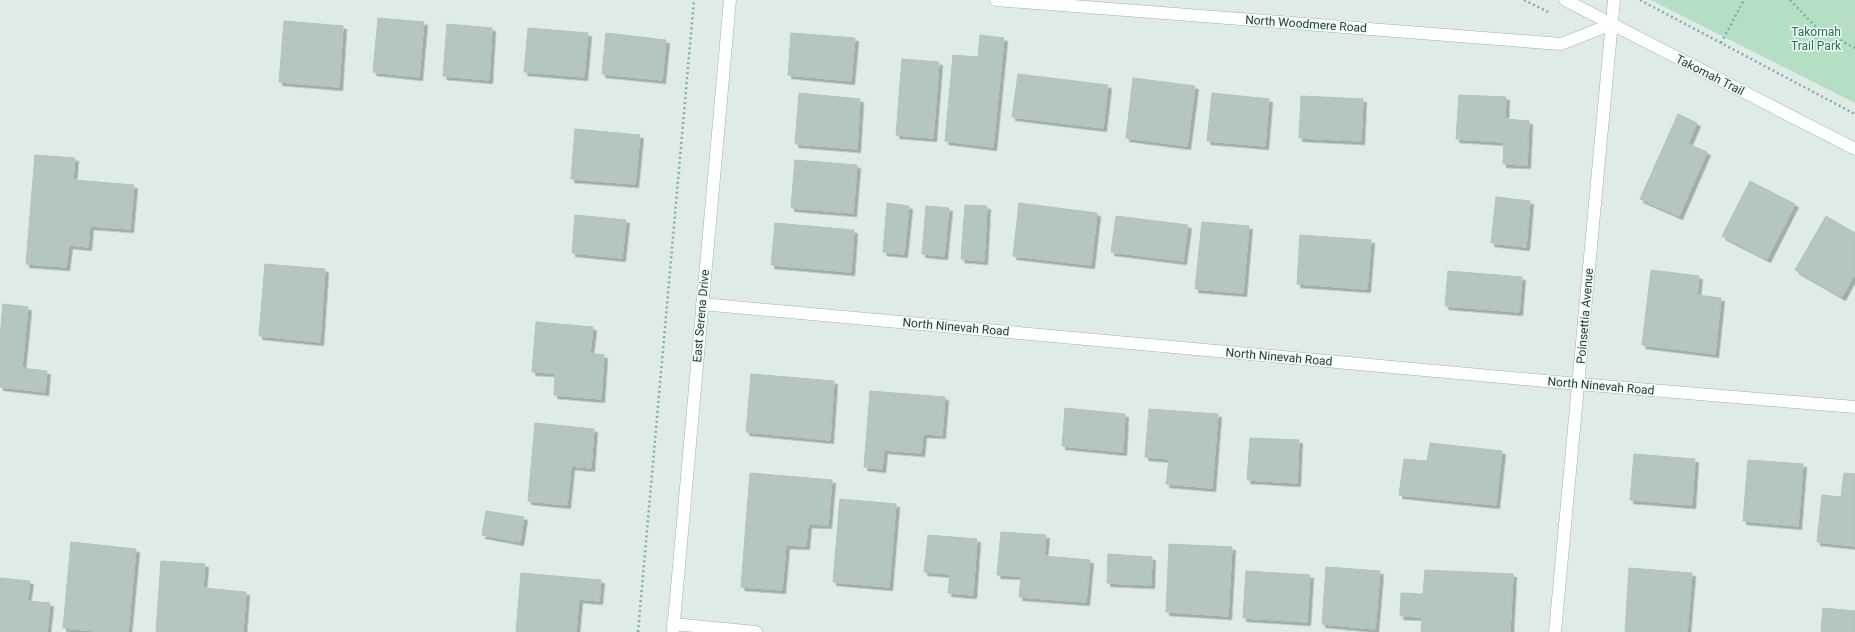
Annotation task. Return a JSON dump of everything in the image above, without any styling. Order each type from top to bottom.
[{"type":"street","name":"East Serena Drive","points":[[673,628],[730,0]]},
{"type":"street","name":"North Woodmere Road","points":[[996,0],[1561,44],[1612,24]]},
{"type":"street","name":"Takomah Trail","points":[[1565,0],[1855,149]]},
{"type":"street","name":"Poinsettia Avenue","points":[[1555,632],[1614,0]]},
{"type":"street","name":"North Ninevah Road","points":[[702,304],[1578,384],[1855,407]]},
{"type":"street","points":[[673,628],[756,632]]},
{"type":"path","points":[[638,632],[694,0]]},
{"type":"path","points":[[1640,0],[1855,114]]},
{"type":"path","points":[[1721,44],[1744,0]]},
{"type":"path","points":[[1790,0],[1816,27],[1855,48]]},
{"type":"green space","name":"Takomah Trail Park","points":[[1651,0],[1855,0],[1855,103]]},
{"type":"building","points":[[378,18],[424,22],[419,77],[373,72]]},
{"type":"building","points":[[284,21],[343,26],[339,87],[279,82]]},
{"type":"building","points":[[447,24],[492,28],[489,80],[443,76]]},
{"type":"building","points":[[528,28],[588,33],[584,77],[524,72]]},
{"type":"building","points":[[606,33],[666,40],[662,80],[602,74]]},
{"type":"building","points":[[791,33],[855,38],[851,81],[788,75]]},
{"type":"building","points":[[980,35],[1004,38],[993,147],[945,141],[953,55],[978,57]]},
{"type":"building","points":[[902,59],[939,62],[933,138],[896,135]]},
{"type":"building","points":[[1018,74],[1108,85],[1103,128],[1012,117]]},
{"type":"building","points":[[1133,78],[1195,86],[1187,146],[1126,138]]},
{"type":"building","points":[[799,93],[860,99],[857,149],[795,144]]},
{"type":"building","points":[[1212,93],[1269,99],[1265,146],[1207,141]]},
{"type":"building","points":[[1459,95],[1506,97],[1505,119],[1529,121],[1527,165],[1503,164],[1504,142],[1456,139]]},
{"type":"building","points":[[1301,96],[1363,99],[1361,141],[1299,138]]},
{"type":"building","points":[[1678,114],[1697,123],[1688,144],[1707,152],[1679,216],[1640,199]]},
{"type":"building","points":[[575,129],[640,135],[635,184],[571,179]]},
{"type":"building","points":[[35,155],[75,158],[73,180],[134,185],[130,229],[90,226],[88,247],[69,245],[66,267],[26,264]]},
{"type":"building","points":[[795,160],[857,165],[853,213],[791,208]]},
{"type":"building","points":[[1750,181],[1795,204],[1767,259],[1722,236]]},
{"type":"building","points":[[1496,197],[1530,201],[1526,247],[1491,243]]},
{"type":"building","points":[[887,203],[909,206],[904,254],[883,252]]},
{"type":"building","points":[[1019,203],[1097,213],[1091,265],[1013,256]]},
{"type":"building","points":[[965,205],[987,206],[984,261],[961,259]]},
{"type":"building","points":[[926,206],[949,208],[944,256],[922,254]]},
{"type":"building","points":[[575,215],[626,220],[622,258],[572,253]]},
{"type":"building","points":[[1116,216],[1188,225],[1183,261],[1111,252]]},
{"type":"building","points":[[1826,216],[1855,233],[1855,273],[1842,297],[1795,270]]},
{"type":"building","points":[[1202,222],[1249,226],[1243,293],[1195,289]]},
{"type":"building","points":[[775,223],[854,230],[851,272],[771,265]]},
{"type":"building","points":[[1300,235],[1371,240],[1367,289],[1297,284]]},
{"type":"building","points":[[265,264],[325,269],[320,342],[259,336]]},
{"type":"building","points":[[1651,270],[1699,276],[1697,295],[1721,298],[1715,354],[1642,345]]},
{"type":"building","points":[[1448,271],[1522,277],[1519,312],[1445,306]]},
{"type":"building","points":[[3,304],[28,307],[22,368],[47,371],[45,392],[0,387],[0,338]]},
{"type":"building","points":[[536,322],[593,327],[590,353],[604,355],[601,399],[554,395],[555,373],[532,372]]},
{"type":"building","points":[[751,374],[834,381],[830,440],[746,432]]},
{"type":"building","points":[[870,391],[945,397],[942,435],[923,434],[921,453],[884,450],[882,469],[864,467]]},
{"type":"building","points":[[1065,408],[1125,414],[1123,452],[1062,446]]},
{"type":"building","points":[[1149,409],[1218,414],[1212,488],[1166,484],[1169,459],[1145,457]]},
{"type":"building","points":[[535,423],[594,429],[591,468],[571,466],[567,505],[528,501]]},
{"type":"building","points":[[1250,438],[1299,440],[1297,483],[1247,480]]},
{"type":"building","points":[[1430,443],[1502,451],[1496,505],[1399,495],[1404,459],[1427,461]]},
{"type":"building","points":[[1634,454],[1695,459],[1692,505],[1630,500]]},
{"type":"building","points":[[1748,460],[1803,464],[1798,526],[1743,521]]},
{"type":"building","points":[[750,473],[832,480],[828,525],[808,524],[806,546],[786,545],[782,590],[741,587]]},
{"type":"building","points":[[1844,473],[1855,474],[1855,546],[1817,542],[1822,495],[1841,497]]},
{"type":"building","points":[[840,499],[896,504],[889,587],[833,582]]},
{"type":"building","points":[[486,511],[524,517],[520,542],[482,535]]},
{"type":"building","points":[[1001,532],[1046,535],[1044,556],[1090,560],[1086,602],[1019,597],[1021,576],[997,575]]},
{"type":"building","points":[[928,535],[977,539],[973,595],[948,593],[950,574],[924,572]]},
{"type":"building","points":[[71,542],[136,549],[128,632],[106,632],[63,628]]},
{"type":"building","points":[[1169,544],[1232,547],[1228,616],[1166,612]]},
{"type":"building","points":[[1108,554],[1152,557],[1151,585],[1107,583]]},
{"type":"building","points":[[161,561],[205,564],[203,588],[246,592],[243,632],[156,632]]},
{"type":"building","points":[[1326,567],[1380,571],[1375,629],[1322,624]]},
{"type":"building","points":[[1629,568],[1692,573],[1687,632],[1625,632]]},
{"type":"building","points":[[1425,570],[1513,574],[1510,632],[1421,632],[1422,617],[1400,616],[1401,593],[1423,594]]},
{"type":"building","points":[[1246,571],[1310,575],[1307,622],[1243,618]]},
{"type":"building","points":[[521,573],[601,580],[599,601],[579,599],[576,632],[516,632]]},
{"type":"building","points":[[0,578],[30,581],[27,601],[50,603],[47,632],[0,632]]},
{"type":"building","points":[[1823,608],[1855,611],[1855,632],[1821,632]]}]
